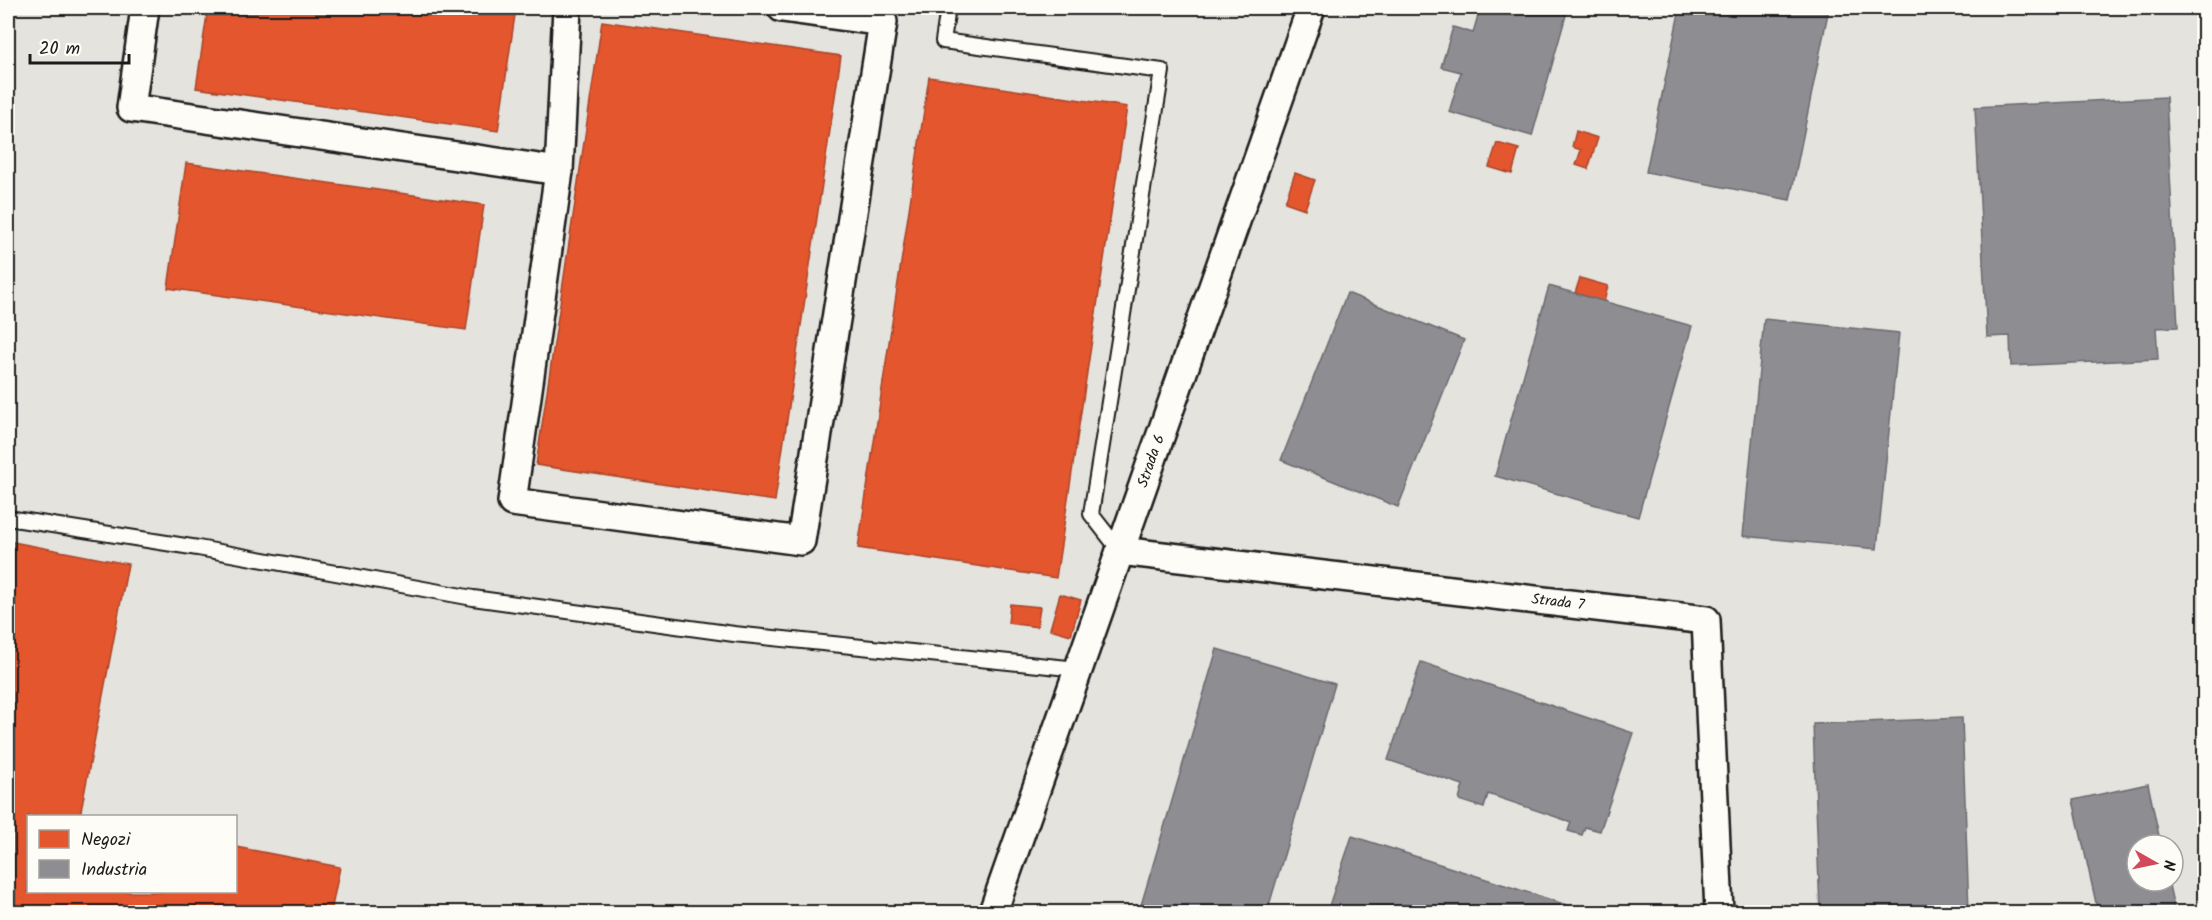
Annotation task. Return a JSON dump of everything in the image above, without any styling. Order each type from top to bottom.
[{"type":"street","points":[[145,8],[131,108],[559,171]]},
{"type":"street","points":[[567,8],[559,171],[512,502],[801,541],[883,22],[782,8]]},
{"type":"street","name":"Strada 6","points":[[993,912],[1311,8]]},
{"type":"street","name":"Strada 7","points":[[1120,551],[1706,620],[1719,912]]},
{"type":"lane","points":[[948,8],[943,41],[1162,71],[1091,514],[1120,551]]},
{"type":"lane","points":[[8,518],[198,548],[473,598],[734,634],[1078,669]]},
{"type":"shaded area","points":[[8,8],[2204,8],[2204,912],[8,912]]},
{"type":"building: Negozi","points":[[208,8],[516,8],[498,131],[196,88]]},
{"type":"building: Negozi","points":[[602,21],[841,56],[775,501],[536,465]]},
{"type":"building: Negozi","points":[[929,77],[1127,107],[1056,578],[858,548]]},
{"type":"building: Negozi","points":[[1576,131],[1598,138],[1588,169],[1576,165],[1581,150],[1572,147]]},
{"type":"building: Negozi","points":[[1497,143],[1519,149],[1512,174],[1489,167]]},
{"type":"building: Negozi","points":[[186,163],[484,205],[466,330],[168,288]]},
{"type":"building: Negozi","points":[[1295,173],[1315,180],[1305,209],[1285,202]]},
{"type":"building: Negozi","points":[[1580,278],[1608,286],[1604,302],[1575,293]]},
{"type":"building: Negozi","points":[[8,541],[128,564],[80,815],[27,815],[27,893],[237,893],[237,847],[340,867],[331,912],[8,912]]},
{"type":"building: Negozi","points":[[1060,594],[1081,600],[1071,635],[1050,629]]},
{"type":"building: Negozi","points":[[1010,604],[1040,607],[1037,627],[1008,623]]},
{"type":"building: Industria","points":[[1480,8],[1568,8],[1532,136],[1449,112],[1461,72],[1441,67],[1453,27],[1473,33]]},
{"type":"building: Industria","points":[[1680,8],[1829,8],[1790,200],[1646,172]]},
{"type":"building: Industria","points":[[2166,97],[2178,327],[2156,328],[2158,359],[2011,366],[2010,336],[1987,337],[1975,107]]},
{"type":"building: Industria","points":[[1549,286],[1692,326],[1638,517],[1495,476]]},
{"type":"building: Industria","points":[[1347,293],[1464,340],[1398,507],[1281,460]]},
{"type":"building: Industria","points":[[1764,319],[1899,333],[1877,549],[1743,536]]},
{"type":"building: Industria","points":[[1217,649],[1335,684],[1267,912],[1139,912]]},
{"type":"building: Industria","points":[[1421,662],[1633,733],[1600,831],[1585,827],[1582,835],[1568,831],[1571,822],[1488,794],[1484,808],[1459,800],[1463,785],[1388,760]]},
{"type":"building: Industria","points":[[1962,718],[1969,912],[1820,912],[1813,724]]},
{"type":"building: Industria","points":[[2148,784],[2158,833],[2125,833],[2125,893],[2171,893],[2175,912],[2098,912],[2073,800]]},
{"type":"building: Industria","points":[[1352,836],[1573,907],[1571,912],[1327,912]]}]
